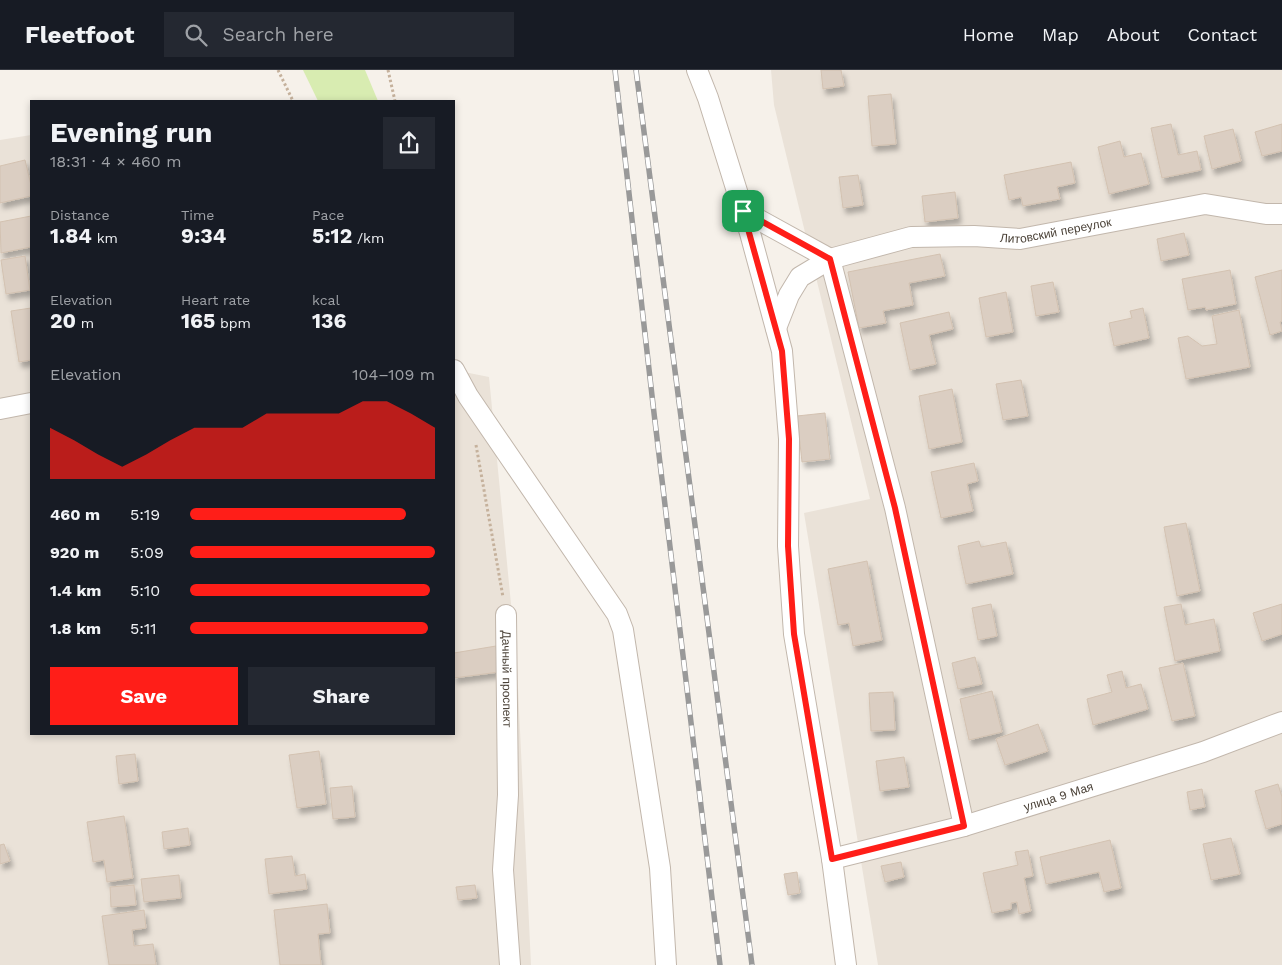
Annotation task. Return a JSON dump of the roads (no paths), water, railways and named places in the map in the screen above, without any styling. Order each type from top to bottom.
[{"type":"street","points":[[697,70],[708,98],[743,211],[782,351],[789,439],[788,546],[794,634],[832,859],[846,965]]},
{"type":"street","name":"Литовский переулок","points":[[776,328],[789,295],[800,277],[830,259],[911,237],[974,236],[1020,239],[1205,204],[1266,214],[1282,214]]},
{"type":"street","points":[[743,211],[830,259],[895,508],[964,826]]},
{"type":"street","points":[[455,372],[468,396],[617,614],[623,630],[660,868],[666,965]]},
{"type":"street","points":[[0,409],[30,403]]},
{"type":"street","name":"Дачный проспект","points":[[506,615],[508,795],[504,870],[510,965]]},
{"type":"street","name":"улица 9 Мая","points":[[832,859],[964,826],[1203,752],[1282,722]]},
{"type":"railway","points":[[615,70],[720,965]]},
{"type":"railway","points":[[636,70],[752,965]]}]
